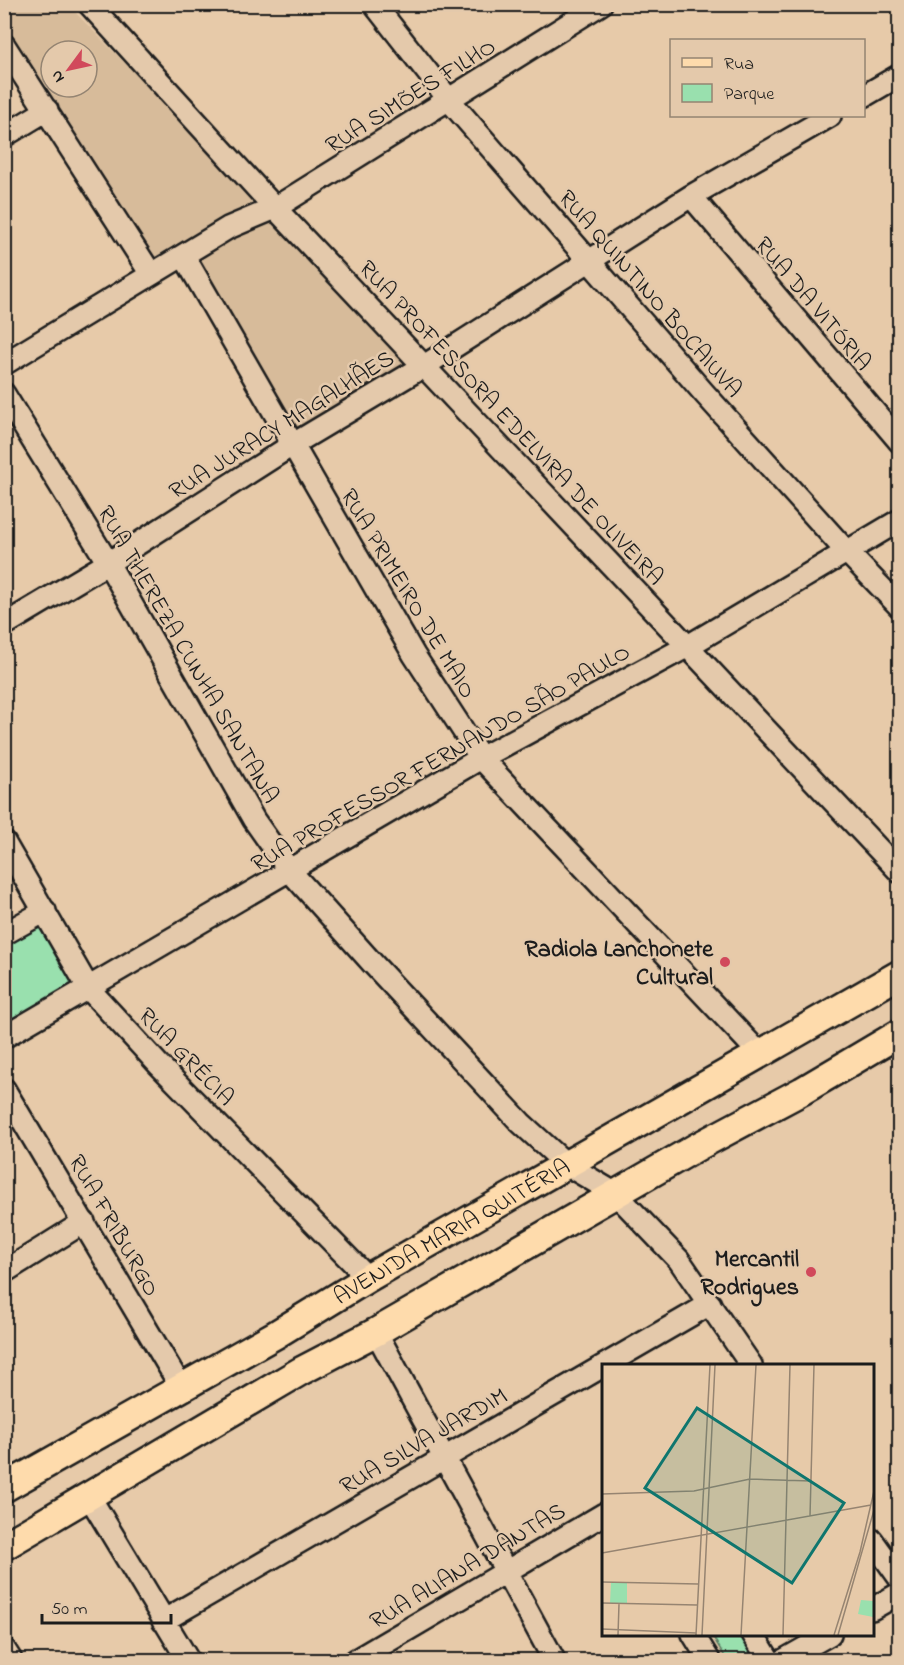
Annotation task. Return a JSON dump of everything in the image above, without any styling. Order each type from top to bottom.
[{"type":"main road","name":"AVENIDA MARIA QUITÉRIA","points":[[4,1488],[275,1335],[368,1278],[900,974]]},
{"type":"main road","name":"AVENIDA MARIA QUITÉRIA","points":[[4,1546],[301,1371],[376,1332],[697,1147],[802,1091],[900,1033]]},
{"type":"street","name":"RUA PROFESSORA EDELVIRA DE OLIVEIRA","points":[[89,4],[275,208],[900,872]]},
{"type":"street","name":"RUA QUINTINO BOCAIUVA","points":[[374,4],[450,101],[589,261],[846,551],[900,607]]},
{"type":"street","name":"RUA SIMÕES FILHO","points":[[4,364],[228,228],[275,208],[450,101],[591,7]]},
{"type":"street","points":[[4,45],[151,274]]},
{"type":"street","points":[[865,95],[900,75]]},
{"type":"street","points":[[4,136],[47,110]]},
{"type":"street","name":"RUA JURACY MAGALHÃES","points":[[4,625],[108,563],[292,445],[424,366],[691,196],[828,117]]},
{"type":"street","name":"RUA DA VITÓRIA","points":[[691,196],[900,442]]},
{"type":"street","name":"RUA PRIMEIRO DE MAIO","points":[[184,256],[414,655],[481,758],[760,1054]]},
{"type":"street","name":"RUA THEREZA CUNHA SANTANA","points":[[4,394],[108,563],[244,802],[290,871],[521,1123],[567,1165],[616,1194],[679,1260],[750,1364]]},
{"type":"street","name":"RUA PROFESSOR FERNANDO SÃO PAULO","points":[[4,1037],[481,758],[688,646],[900,520]]},
{"type":"street","name":"RUA GRÉCIA","points":[[4,842],[89,989],[159,1065],[368,1278]]},
{"type":"street","points":[[4,934],[45,911]]},
{"type":"street","name":"RUA FRIBURGO","points":[[4,1089],[181,1387]]},
{"type":"street","points":[[4,1272],[84,1222]]},
{"type":"street","name":"RUA SILVA JARDIM","points":[[606,1364],[710,1304]]},
{"type":"street","points":[[376,1332],[442,1458],[554,1660]]},
{"type":"street","name":"RUA SILVA JARDIM","points":[[163,1621],[602,1366]]},
{"type":"street","points":[[89,1496],[188,1660]]},
{"type":"street","name":"RUA ALIANA DANTAS","points":[[356,1660],[602,1515]]},
{"type":"street","points":[[874,1541],[900,1579]]},
{"type":"street","points":[[874,1608],[900,1593]]},
{"type":"street","points":[[694,1635],[709,1660]]},
{"type":"street","points":[[754,1635],[769,1660]]},
{"type":"street","points":[[784,1660],[828,1635]]},
{"type":"street","points":[[4,1649],[11,1660]]},
{"type":"shaded area","points":[[5,5],[68,5],[261,203],[152,266],[45,99],[99,99],[99,39],[39,39],[39,90],[5,37]]},
{"type":"shaded area","points":[[270,216],[411,363],[293,437],[195,259]]},
{"type":"green space","points":[[39,927],[75,984],[5,1024],[5,946]]},
{"type":"green space","points":[[712,1635],[745,1635],[754,1651],[739,1660],[727,1660]]},
{"type":"place","name":"Radiola Lanchonete Cultural","points":[[725,962]]},
{"type":"place","name":"Mercantil Rodrigues","points":[[811,1272]]}]
